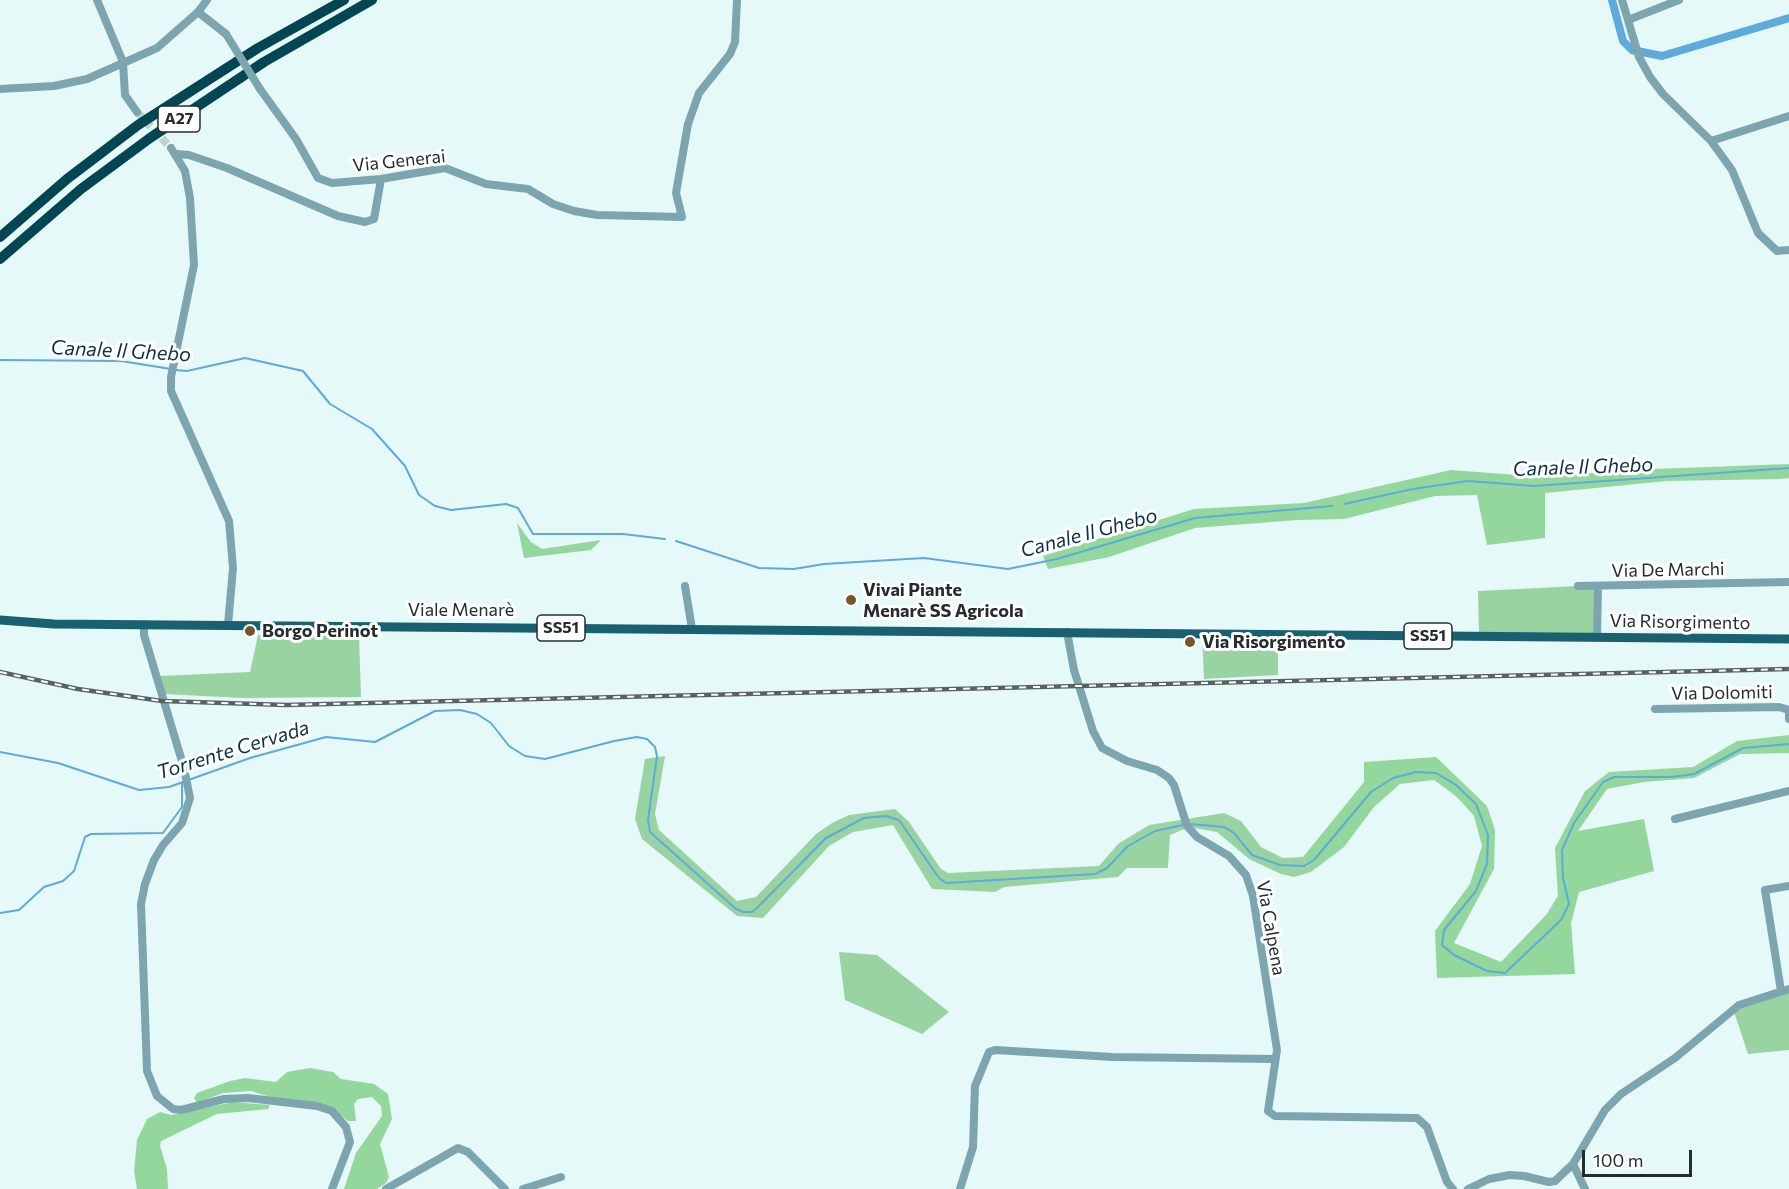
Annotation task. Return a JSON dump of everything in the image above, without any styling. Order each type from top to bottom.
[{"type":"highway","name":"A27","points":[[0,237],[67,179],[138,125],[258,48],[344,0]]},
{"type":"highway","name":"A27","points":[[0,258],[81,189],[150,138],[264,62],[372,0]]},
{"type":"main road","name":"Viale Menarè","points":[[0,620],[228,625],[1067,632]]},
{"type":"main road","name":"Via Risorgimento","points":[[1067,632],[1789,639]]},
{"type":"street","points":[[97,0],[123,62],[125,95],[137,112]]},
{"type":"street","points":[[0,89],[54,86],[87,79],[156,48],[198,12],[207,0]]},
{"type":"street","name":"Via Generai","points":[[198,12],[226,34],[296,139],[318,177],[332,183],[381,179],[446,168],[486,184],[528,189],[553,204],[574,211],[597,215],[682,217],[676,193],[687,124],[699,93],[730,54],[735,42],[737,0]]},
{"type":"street","points":[[1622,0],[1639,57],[1662,94],[1711,141],[1732,170],[1758,233],[1777,251],[1789,250]]},
{"type":"street","points":[[1628,20],[1679,0]]},
{"type":"street","points":[[1711,141],[1789,116]]},
{"type":"street","points":[[228,625],[233,568],[229,521],[171,392],[171,377],[194,265],[190,198],[184,171],[174,151],[227,168],[338,216],[365,222],[374,219],[381,179]]},
{"type":"street","name":"Via De Marchi","points":[[1598,637],[1598,587],[1789,582]]},
{"type":"street","points":[[685,586],[692,629]]},
{"type":"street","points":[[1578,586],[1598,587]]},
{"type":"street","points":[[144,624],[144,635],[187,779],[190,798],[187,814],[154,860],[145,884],[141,904],[147,1071],[157,1096],[173,1109],[181,1110],[224,1099],[248,1098],[316,1106],[332,1111],[346,1127],[350,1142],[333,1189]]},
{"type":"street","name":"Via Calpena","points":[[1067,632],[1074,670],[1093,731],[1102,748],[1127,761],[1157,770],[1169,778],[1174,785],[1186,824],[1197,837],[1229,856],[1246,875],[1257,917],[1277,1050],[1266,1105],[1271,1114],[1417,1118],[1427,1127],[1447,1182],[1453,1189]]},
{"type":"street","name":"Via Dolomiti","points":[[1654,709],[1779,706],[1789,711]]},
{"type":"street","points":[[1789,711],[1789,719]]},
{"type":"street","points":[[1675,819],[1789,791]]},
{"type":"street","points":[[1467,1189],[1489,1179],[1510,1175],[1549,1182],[1564,1175],[1605,1110],[1621,1094],[1676,1058],[1733,1009],[1785,990],[1765,890],[1789,886]]},
{"type":"street","points":[[960,1189],[973,1147],[975,1086],[989,1052],[995,1050],[1112,1057],[1275,1059]]},
{"type":"street","points":[[386,1189],[458,1149],[468,1152],[505,1189]]},
{"type":"street","points":[[1573,1164],[1585,1189]]},
{"type":"street","points":[[523,1189],[561,1177]]},
{"type":"green space","points":[[1789,464],[1789,478],[1781,479],[1667,481],[1545,493],[1545,538],[1487,545],[1477,495],[1435,496],[1344,519],[1297,520],[1195,528],[1109,557],[1048,569],[1043,556],[1194,509],[1304,503],[1451,470],[1544,477],[1627,470]]},
{"type":"green space","points":[[517,523],[531,542],[542,549],[601,540],[591,550],[524,558]]},
{"type":"green space","points":[[1598,587],[1597,637],[1479,636],[1478,591]]},
{"type":"green space","points":[[1202,634],[1278,634],[1278,675],[1204,679]]},
{"type":"green space","points":[[258,635],[359,635],[361,697],[242,698],[164,694],[160,676],[250,672]]},
{"type":"green space","points":[[1789,735],[1789,753],[1740,754],[1694,778],[1644,782],[1607,789],[1578,831],[1644,819],[1654,871],[1579,892],[1571,923],[1575,974],[1437,978],[1435,931],[1470,884],[1482,846],[1474,816],[1457,797],[1434,780],[1400,784],[1374,807],[1344,847],[1311,872],[1303,857],[1364,782],[1364,762],[1436,757],[1487,806],[1495,830],[1494,869],[1454,943],[1501,962],[1546,915],[1558,896],[1555,848],[1585,791],[1609,772],[1693,767],[1737,741]]},
{"type":"green space","points":[[665,756],[655,814],[659,830],[737,901],[756,897],[816,834],[832,823],[849,815],[895,809],[909,822],[941,869],[948,873],[1099,866],[1118,844],[1149,825],[1224,813],[1241,821],[1261,847],[1283,858],[1303,857],[1311,872],[1294,877],[1281,874],[1249,859],[1217,832],[1189,827],[1170,835],[1168,868],[1127,868],[1118,877],[1004,887],[995,892],[932,889],[893,825],[853,832],[829,846],[763,918],[737,916],[642,839],[635,819],[645,759]]},
{"type":"green space","points":[[839,952],[877,955],[949,1012],[922,1034],[845,1000]]},
{"type":"green space","points":[[1789,989],[1789,1050],[1748,1054],[1733,1009]]},
{"type":"green space","points":[[310,1068],[333,1072],[341,1079],[374,1084],[388,1094],[392,1119],[380,1144],[389,1177],[386,1183],[377,1189],[344,1189],[356,1153],[382,1116],[381,1106],[372,1097],[358,1099],[354,1104],[356,1121],[348,1121],[336,1111],[251,1091],[223,1093],[197,1103],[194,1098],[197,1093],[230,1081],[245,1078],[276,1082],[287,1072]]},
{"type":"green space","points":[[233,1102],[270,1105],[268,1109],[217,1114],[161,1141],[160,1146],[167,1169],[168,1189],[137,1189],[134,1171],[137,1140],[147,1119],[160,1112],[171,1115]]},
{"type":"waterway","points":[[1612,0],[1623,41],[1632,50],[1662,56],[1789,18]]},
{"type":"waterway","name":"Canale Il Ghebo","points":[[176,370],[187,371],[245,358],[303,371],[330,404],[372,429],[405,466],[419,495],[435,506],[451,510],[506,504],[518,508],[533,534],[623,534],[665,539]]},
{"type":"waterway","name":"Canale Il Ghebo","points":[[0,360],[121,361],[171,369]]},
{"type":"waterway","name":"Canale Il Ghebo","points":[[1344,504],[1413,489],[1468,481],[1534,486],[1789,468]]},
{"type":"waterway","name":"Canale Il Ghebo","points":[[676,541],[759,568],[794,569],[824,564],[924,558],[1008,569],[1057,559],[1195,518],[1332,506]]},
{"type":"waterway","name":"Torrente Cervada","points":[[0,752],[58,763],[139,790],[169,787],[250,758],[326,737],[375,742],[435,711],[460,710],[477,714],[491,723],[509,746],[525,756],[545,759],[614,741],[637,737],[647,739],[655,747],[657,756],[648,820],[650,832],[736,909],[744,912],[752,912],[759,906],[826,838],[864,818],[886,816],[899,820],[939,878],[946,883],[1095,874],[1107,868],[1128,846],[1155,831],[1183,825]]},
{"type":"waterway","name":"Torrente Cervada","points":[[1189,824],[1224,827],[1234,833],[1252,855],[1280,865],[1304,866],[1314,860],[1371,792],[1393,778],[1416,772],[1436,773],[1456,785],[1476,804],[1488,835],[1487,864],[1476,891],[1444,930],[1442,945],[1454,955],[1487,971],[1505,973],[1561,920],[1569,904],[1563,878],[1562,850],[1574,823],[1603,782],[1614,777],[1672,777],[1694,774],[1743,748],[1789,744]]},
{"type":"waterway","points":[[0,913],[19,910],[44,887],[63,881],[74,871],[85,837],[91,834],[163,833],[182,807],[182,783]]},
{"type":"tunnel","points":[[137,112],[171,148]]},
{"type":"railway","points":[[0,672],[78,689],[162,701],[286,705],[1789,669]]},
{"type":"place","name":"Vivai Piante Menarè SS Agricola","points":[[851,600]]},
{"type":"place","name":"Borgo Perinot","points":[[250,631]]},
{"type":"place","name":"Via Risorgimento","points":[[1190,642]]}]
